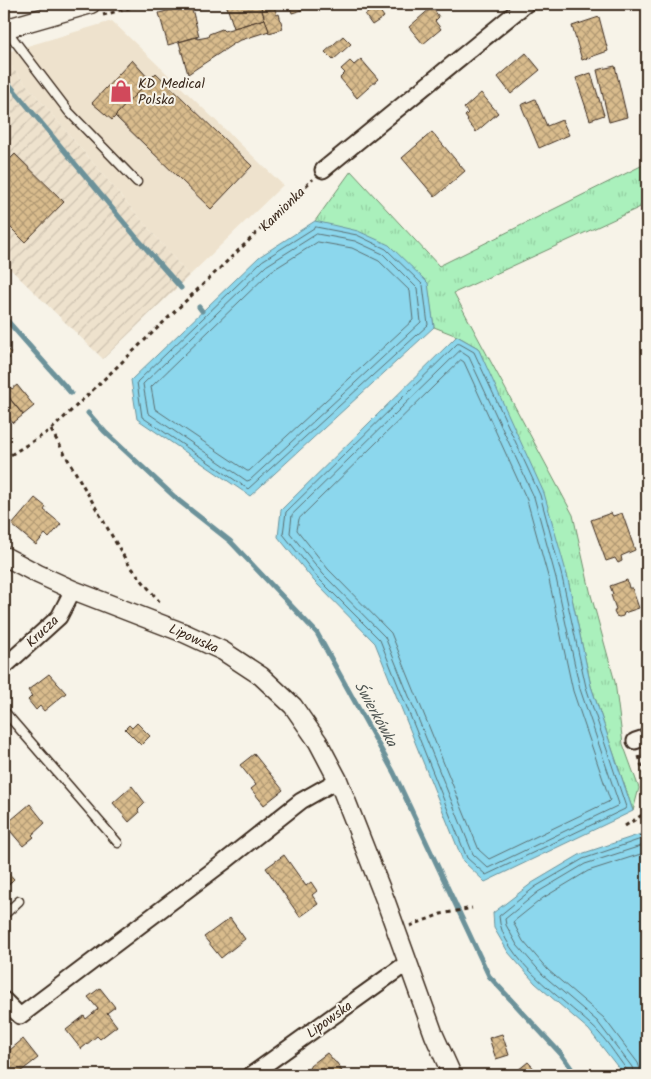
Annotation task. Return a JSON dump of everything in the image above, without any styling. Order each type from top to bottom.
[{"type":"street","points":[[5,28],[91,4]]},
{"type":"street","points":[[323,170],[526,4]]},
{"type":"street","name":"Lipowska","points":[[4,556],[73,590],[184,633],[224,652],[261,676],[293,706],[318,742],[338,780],[434,1035],[452,1075]]},
{"type":"street","name":"Krucza","points":[[4,667],[59,617],[73,590]]},
{"type":"street","points":[[4,1000],[20,1016],[224,862],[301,801],[338,780]]},
{"type":"street","name":"Lipowska","points":[[251,1075],[407,962]]},
{"type":"lane","points":[[5,28],[69,112],[137,182]]},
{"type":"lane","points":[[4,711],[118,843]]},
{"type":"lane","points":[[4,915],[19,901]]},
{"type":"path","name":"Kamionka","points":[[4,459],[51,430],[323,170]]},
{"type":"path","points":[[51,430],[127,562],[167,612]]},
{"type":"path","points":[[641,739],[647,785]]},
{"type":"path","points":[[625,826],[642,814],[647,795]]},
{"type":"path","points":[[404,928],[441,914],[472,908]]},
{"type":"shaded area","points":[[112,21],[283,185],[189,276],[4,58],[4,53]]},
{"type":"shaded area","points":[[4,58],[189,276],[103,359],[4,263]]},
{"type":"green space","points":[[647,163],[647,204],[454,293],[573,515],[591,595],[615,682],[623,744],[639,788],[633,811],[591,686],[567,575],[478,348],[457,336],[434,327],[427,283],[315,221],[351,171],[439,266]]},
{"type":"water","points":[[315,221],[358,231],[389,245],[428,283],[434,327],[250,496],[137,419],[131,380],[259,257]]},
{"type":"water","points":[[457,336],[478,348],[544,493],[567,575],[591,686],[633,811],[485,882],[463,861],[375,643],[314,581],[278,537],[281,510]]},
{"type":"water","points":[[647,832],[647,1075],[624,1075],[589,1030],[535,983],[508,952],[494,928],[493,913],[532,883],[581,854]]},
{"type":"building","points":[[226,4],[260,4],[265,19],[234,28]]},
{"type":"building","points":[[260,4],[273,4],[277,15],[279,14],[283,29],[269,33]]},
{"type":"building","points":[[289,4],[300,4],[302,10],[292,13]]},
{"type":"building","points":[[191,5],[199,36],[168,45],[159,13]]},
{"type":"building","points":[[377,7],[384,17],[372,25],[365,15]]},
{"type":"building","points":[[432,7],[439,17],[435,21],[441,29],[423,44],[409,27]]},
{"type":"building","points":[[599,17],[608,51],[582,60],[572,26]]},
{"type":"building","points":[[265,19],[269,31],[238,41],[188,74],[179,42],[197,37],[197,39],[208,37],[209,34],[222,29],[224,31]]},
{"type":"building","points":[[343,36],[351,44],[333,60],[325,52]]},
{"type":"building","points":[[526,53],[540,70],[511,94],[498,77]]},
{"type":"building","points":[[361,59],[378,79],[357,98],[340,78],[345,73],[341,69],[350,61],[354,65]]},
{"type":"building","name":"KD Medical Polska","points":[[132,60],[150,80],[112,120],[92,103]]},
{"type":"building","points":[[615,66],[627,117],[609,122],[597,70]]},
{"type":"building","points":[[156,73],[252,166],[211,209],[115,116]]},
{"type":"building","points":[[591,73],[604,115],[590,120],[576,78]]},
{"type":"building","points":[[481,93],[498,113],[476,132],[467,121],[465,116],[468,113],[464,108]]},
{"type":"building","points":[[535,99],[547,126],[562,120],[569,135],[539,148],[521,105]]},
{"type":"building","points":[[432,132],[465,171],[435,197],[402,158]]},
{"type":"building","points":[[15,154],[64,202],[25,242],[4,221],[4,165]]},
{"type":"building","points":[[4,345],[11,353],[7,356],[10,358],[4,363]]},
{"type":"building","points":[[6,382],[12,389],[17,385],[34,406],[23,415],[4,391],[4,383]]},
{"type":"building","points":[[6,394],[23,415],[13,423],[4,412],[4,395]]},
{"type":"building","points":[[35,498],[46,507],[44,510],[61,524],[49,538],[45,534],[36,545],[12,525]]},
{"type":"building","points":[[611,513],[613,516],[622,513],[635,550],[621,556],[622,561],[618,563],[615,558],[606,561],[591,520]]},
{"type":"building","points":[[627,580],[639,608],[624,613],[623,616],[619,617],[614,612],[616,609],[610,586]]},
{"type":"building","points":[[49,674],[66,693],[44,711],[40,706],[36,710],[28,700],[32,696],[28,690]]},
{"type":"building","points":[[137,723],[150,736],[141,745],[125,729],[129,725],[132,728]]},
{"type":"building","points":[[254,754],[283,790],[264,805],[251,789],[256,785],[240,765]]},
{"type":"building","points":[[132,786],[145,803],[138,810],[139,813],[129,822],[113,803]]},
{"type":"building","points":[[30,804],[45,823],[32,835],[34,837],[23,846],[5,825]]},
{"type":"building","points":[[284,855],[306,886],[311,882],[317,891],[312,895],[318,904],[300,917],[266,868]]},
{"type":"building","points":[[4,868],[14,879],[4,889]]},
{"type":"building","points":[[230,918],[245,939],[221,958],[204,937]]},
{"type":"building","points":[[100,988],[115,1007],[107,1013],[117,1026],[100,1039],[97,1036],[81,1049],[66,1030],[84,1016],[86,1019],[98,1009],[88,997]]},
{"type":"building","points":[[502,1034],[509,1055],[496,1059],[489,1038]]},
{"type":"building","points":[[23,1039],[38,1058],[20,1072],[22,1075],[4,1075],[4,1055]]},
{"type":"building","points":[[327,1053],[337,1063],[344,1075],[302,1075],[310,1066]]},
{"type":"building","points":[[528,1062],[540,1075],[523,1075],[518,1070]]},
{"type":"waterway","points":[[4,78],[136,237],[181,288]]},
{"type":"waterway","points":[[199,307],[202,311]]},
{"type":"waterway","name":"Świerkówka","points":[[4,317],[71,393]]},
{"type":"waterway","name":"Świerkówka","points":[[88,413],[105,432],[178,500],[230,541],[317,633],[394,773],[489,976],[561,1054],[576,1075]]},
{"type":"place","name":"KD Medical Polska","points":[[121,91]]}]
